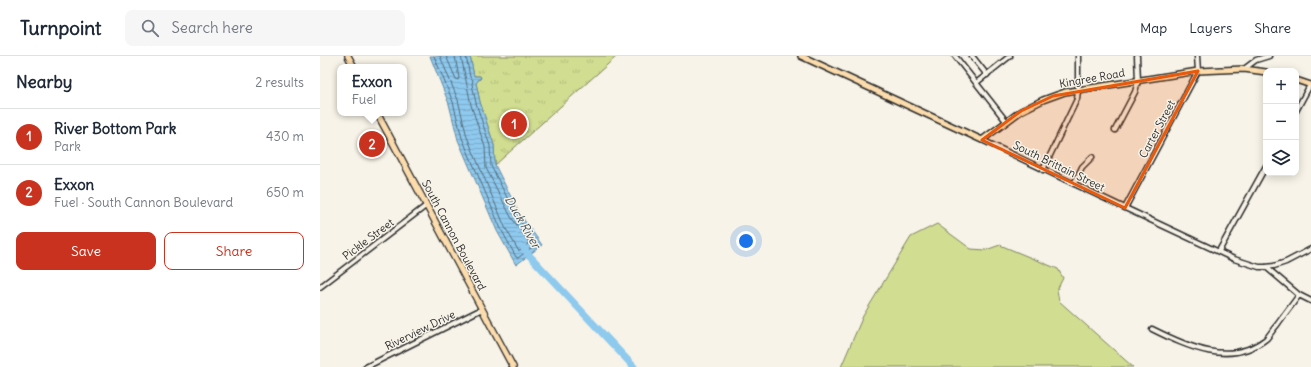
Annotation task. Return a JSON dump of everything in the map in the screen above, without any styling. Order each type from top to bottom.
[{"type":"highway","name":"South Cannon Boulevard","points":[[379,116],[512,367]]},
{"type":"main road","name":"South Brittain Street","points":[[804,57],[982,140]]},
{"type":"main road","name":"Kingree Road","points":[[982,140],[1021,111],[1053,96],[1078,90],[1198,71],[1244,69],[1263,72]]},
{"type":"main road","points":[[1299,81],[1310,85]]},
{"type":"street","points":[[955,56],[1006,121]]},
{"type":"street","points":[[972,56],[987,75]]},
{"type":"street","points":[[976,83],[1010,56]]},
{"type":"street","points":[[1043,170],[1078,95],[1078,56]]},
{"type":"street","points":[[1115,130],[1135,92],[1138,81],[1137,56]]},
{"type":"street","points":[[1197,56],[1198,71]]},
{"type":"street","points":[[1244,69],[1256,60],[1269,56]]},
{"type":"street","name":"Carter Street","points":[[1125,208],[1198,71]]},
{"type":"street","points":[[1299,105],[1310,85]]},
{"type":"street","name":"South Brittain Street","points":[[982,140],[1234,259],[1259,267],[1274,266],[1286,262],[1311,249]]},
{"type":"street","points":[[1074,184],[1082,167],[1092,157]]},
{"type":"street","points":[[1219,251],[1263,171]]},
{"type":"street","name":"Pickle Street","points":[[320,286],[427,205]]},
{"type":"street","points":[[1266,267],[1299,295],[1311,301]]},
{"type":"street","points":[[1152,329],[1188,347],[1211,355],[1228,357],[1250,351],[1267,339],[1299,295]]},
{"type":"street","name":"Riverview Drive","points":[[366,367],[482,309]]},
{"type":"highlighted area","points":[[1198,71],[1125,208],[982,140],[1021,111],[1053,96]]},
{"type":"green space","points":[[470,56],[617,56],[495,165],[494,145],[480,102],[476,83],[481,78],[480,76],[474,76]]},
{"type":"green space","points":[[937,224],[971,249],[986,250],[1000,245],[1058,269],[1063,278],[1057,290],[1059,301],[1133,367],[841,367],[863,316],[911,237]]},
{"type":"water","points":[[430,56],[470,56],[474,76],[481,77],[476,83],[480,102],[494,145],[495,165],[519,213],[542,245],[516,265],[497,231],[458,140],[449,104]]},
{"type":"waterway","name":"Duck River","points":[[524,248],[634,367]]},
{"type":"place","name":"River Bottom Park","points":[[514,124]]},
{"type":"place","name":"Exxon","points":[[372,144]]}]
